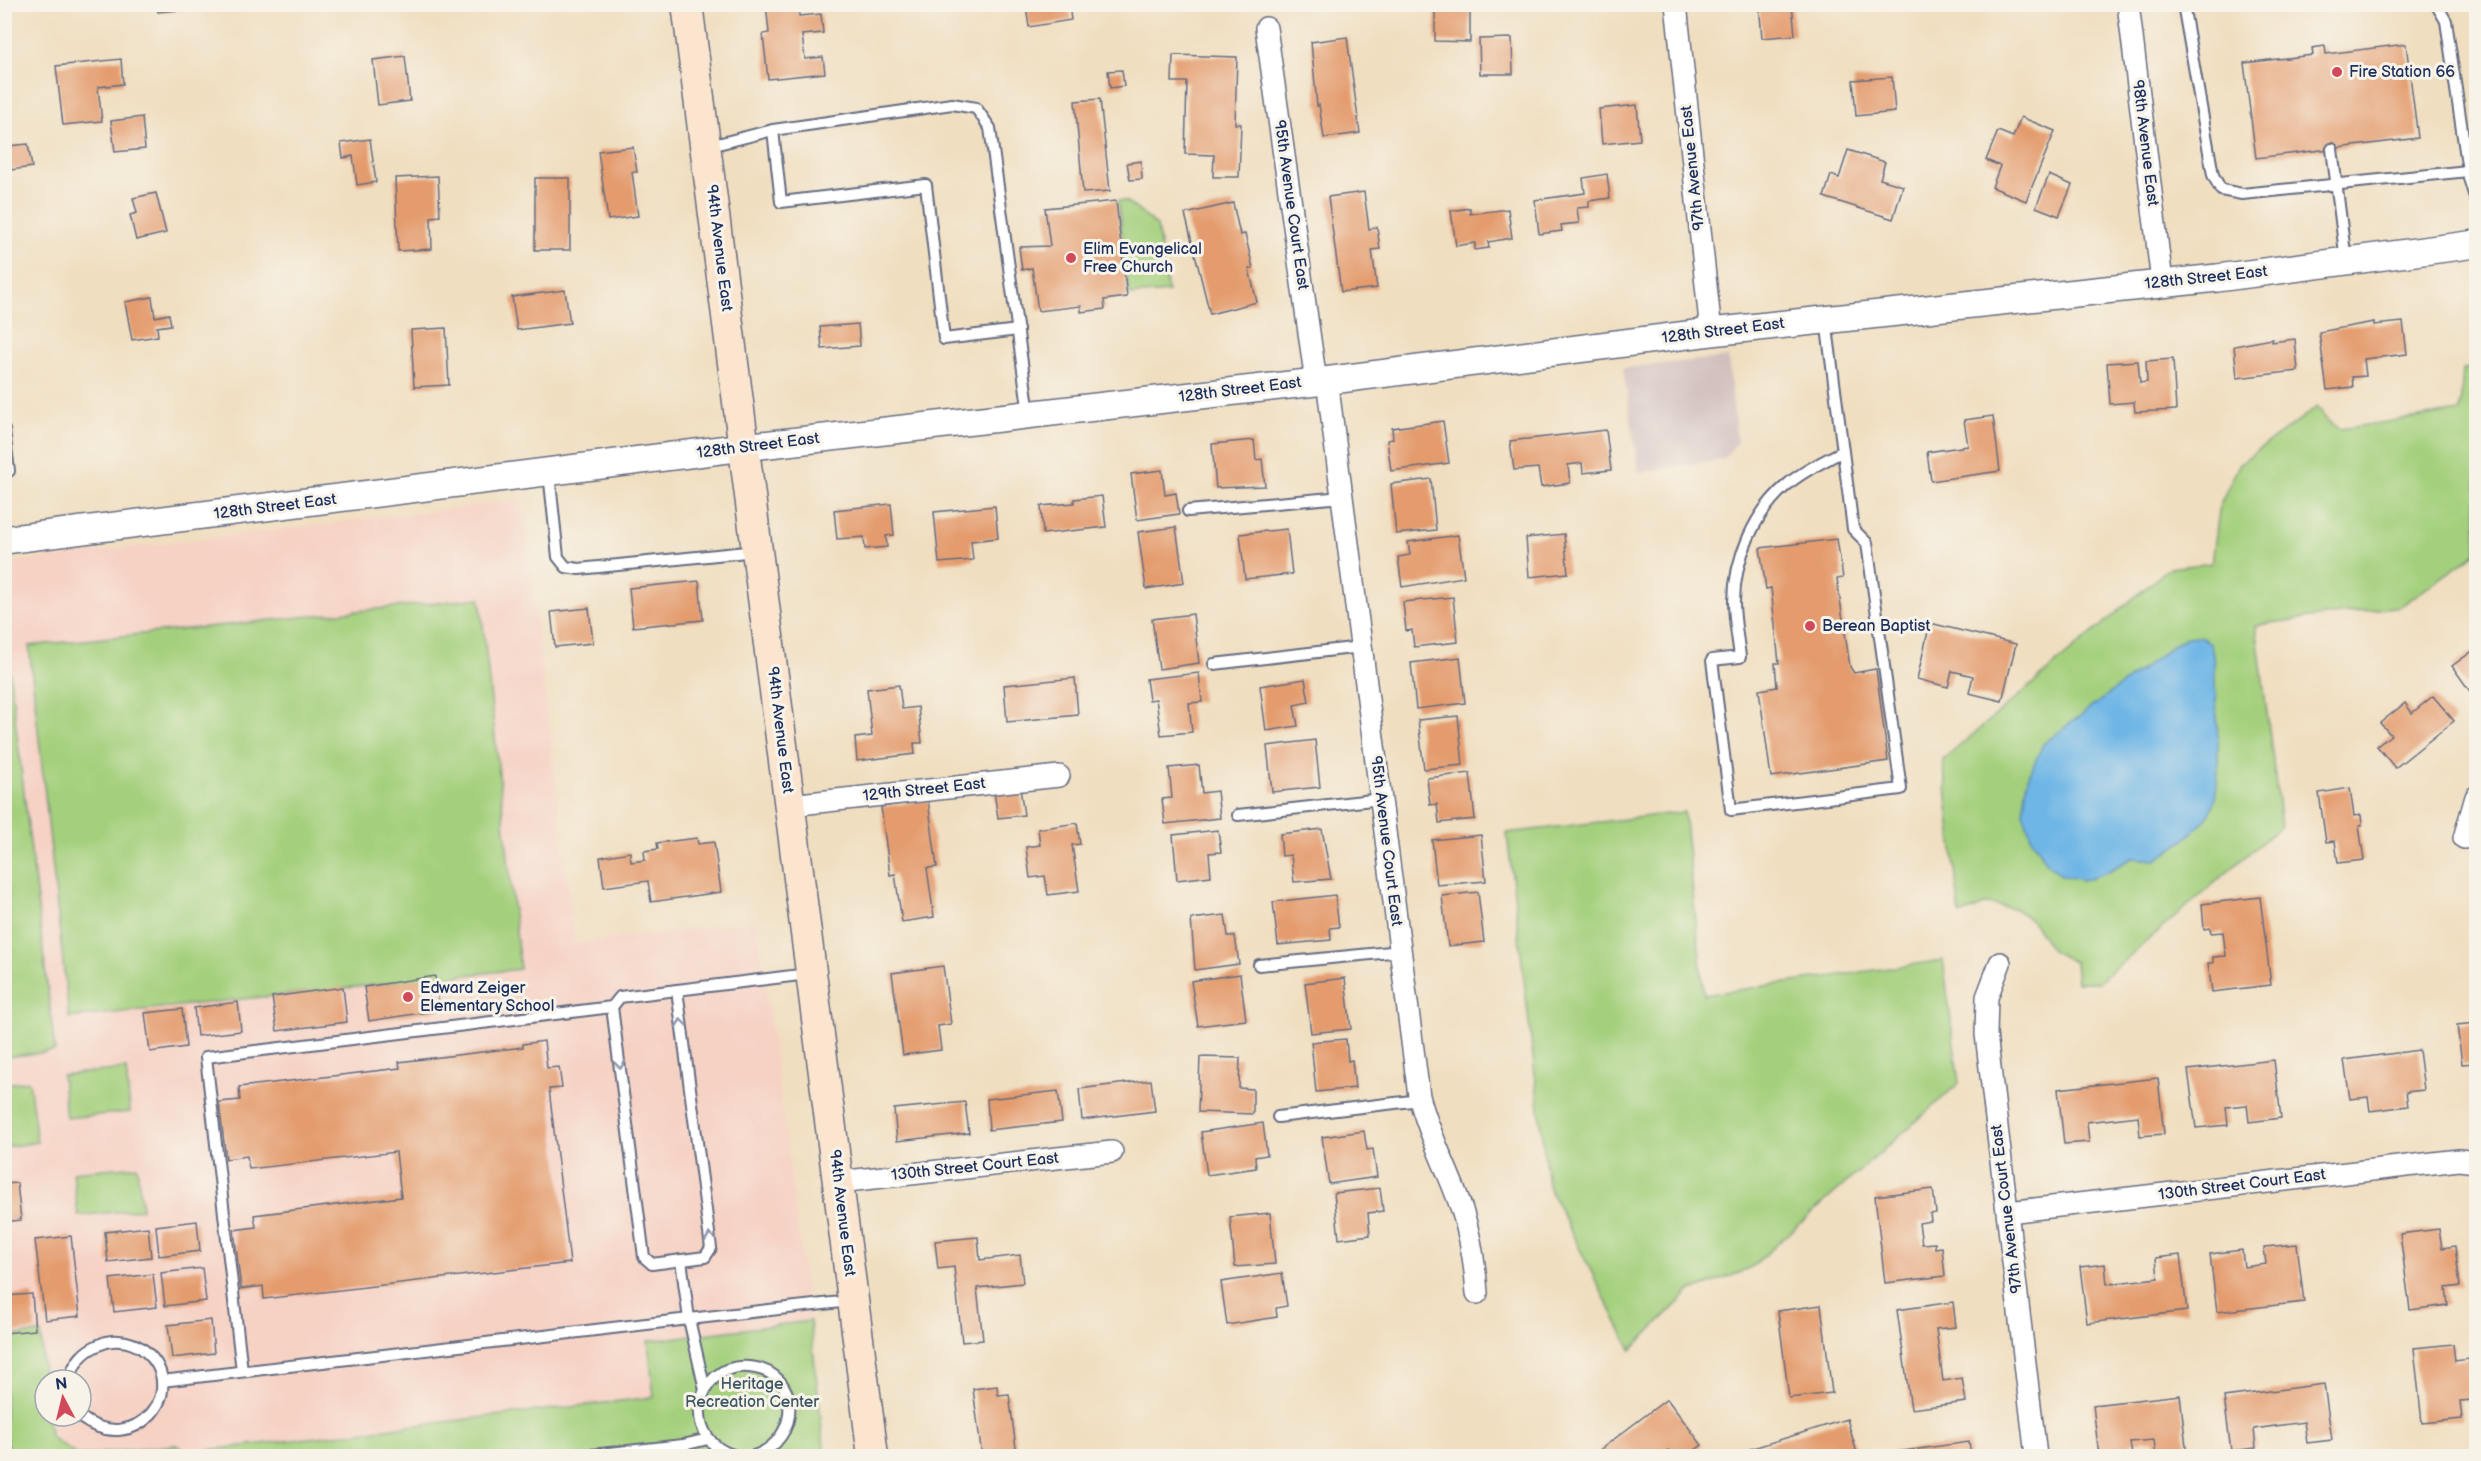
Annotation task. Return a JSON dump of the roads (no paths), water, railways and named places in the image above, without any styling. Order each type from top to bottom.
[{"type":"main road","name":"94th Avenue East","points":[[687,4],[873,1456]]},
{"type":"street","name":"97th Avenue East","points":[[1676,4],[1711,332]]},
{"type":"street","name":"98th Avenue East","points":[[2128,4],[2162,282]]},
{"type":"street","name":"95th Avenue Court East","points":[[1266,28],[1342,497],[1420,1100],[1429,1133],[1462,1209],[1471,1242],[1477,1293]]},
{"type":"street","name":"128th Street East","points":[[4,540],[744,447],[2476,244]]},
{"type":"street","name":"129th Street East","points":[[790,805],[1059,776]]},
{"type":"street","points":[[2464,838],[2476,797]]},
{"type":"street","name":"97th Avenue Court East","points":[[2000,963],[1987,997],[1986,1034],[2036,1456]]},
{"type":"street","name":"130th Street Court East","points":[[838,1182],[1112,1152]]},
{"type":"street","name":"130th Street Court East","points":[[2008,1212],[2459,1160],[2476,1161]]},
{"type":"lane","points":[[2183,4],[2213,176],[2221,190],[2242,194],[2468,171]]},
{"type":"lane","points":[[2436,4],[2446,21],[2468,171],[2476,201]]},
{"type":"lane","points":[[705,147],[773,130],[952,104],[976,108],[990,128],[1029,415]]},
{"type":"lane","points":[[773,130],[781,202],[926,185],[944,339],[1017,330]]},
{"type":"lane","points":[[2332,149],[2346,261]]},
{"type":"lane","points":[[1826,319],[1843,451],[1853,529],[1867,543],[1901,789],[1731,810],[1712,660],[1740,657],[1734,603],[1740,558],[1752,529],[1770,501],[1804,472],[1843,451]]},
{"type":"lane","points":[[4,430],[9,471]]},
{"type":"lane","points":[[549,473],[558,557],[566,567],[579,568],[757,551]]},
{"type":"lane","points":[[1188,511],[1342,497]]},
{"type":"lane","points":[[1214,664],[1361,647]]},
{"type":"lane","points":[[1238,815],[1381,800]]},
{"type":"lane","points":[[1259,965],[1401,951]]},
{"type":"lane","points":[[242,1371],[206,1057],[612,1007],[620,997],[811,973]]},
{"type":"lane","points":[[612,1007],[644,1257],[652,1264],[705,1257],[711,1248],[677,990]]},
{"type":"lane","points":[[1278,1117],[1420,1100]]},
{"type":"lane","points":[[681,1260],[692,1341],[705,1390],[699,1415],[708,1438],[717,1448],[736,1456]]},
{"type":"lane","points":[[162,1381],[853,1301]]},
{"type":"lane","points":[[75,1368],[79,1358],[91,1348],[105,1342],[120,1341],[136,1345],[148,1354],[157,1366],[162,1381],[162,1396],[147,1422],[134,1430],[119,1433],[104,1432],[93,1427]]},
{"type":"lane","points":[[705,1390],[723,1371],[736,1367],[761,1370],[782,1385],[790,1410],[787,1429],[776,1445],[754,1456]]},
{"type":"lane","points":[[4,1436],[9,1456]]},
{"type":"lane","points":[[582,1456],[683,1445],[708,1438]]},
{"type":"water","points":[[2200,636],[2211,645],[2217,718],[2217,786],[2209,815],[2191,834],[2156,860],[2132,858],[2105,873],[2082,880],[2061,875],[2048,864],[2031,837],[2023,812],[2028,778],[2043,744],[2175,644],[2187,637]]},
{"type":"place","name":"Fire Station 66","points":[[2337,72]]},
{"type":"place","name":"Elim Evangelical Free Church","points":[[1071,258]]},
{"type":"place","name":"Berean Baptist","points":[[1810,626]]},
{"type":"place","name":"Edward Zeiger Elementary School","points":[[408,997]]},
{"type":"park label","name":"Heritage Recreation Center","points":[[752,1393]]}]
